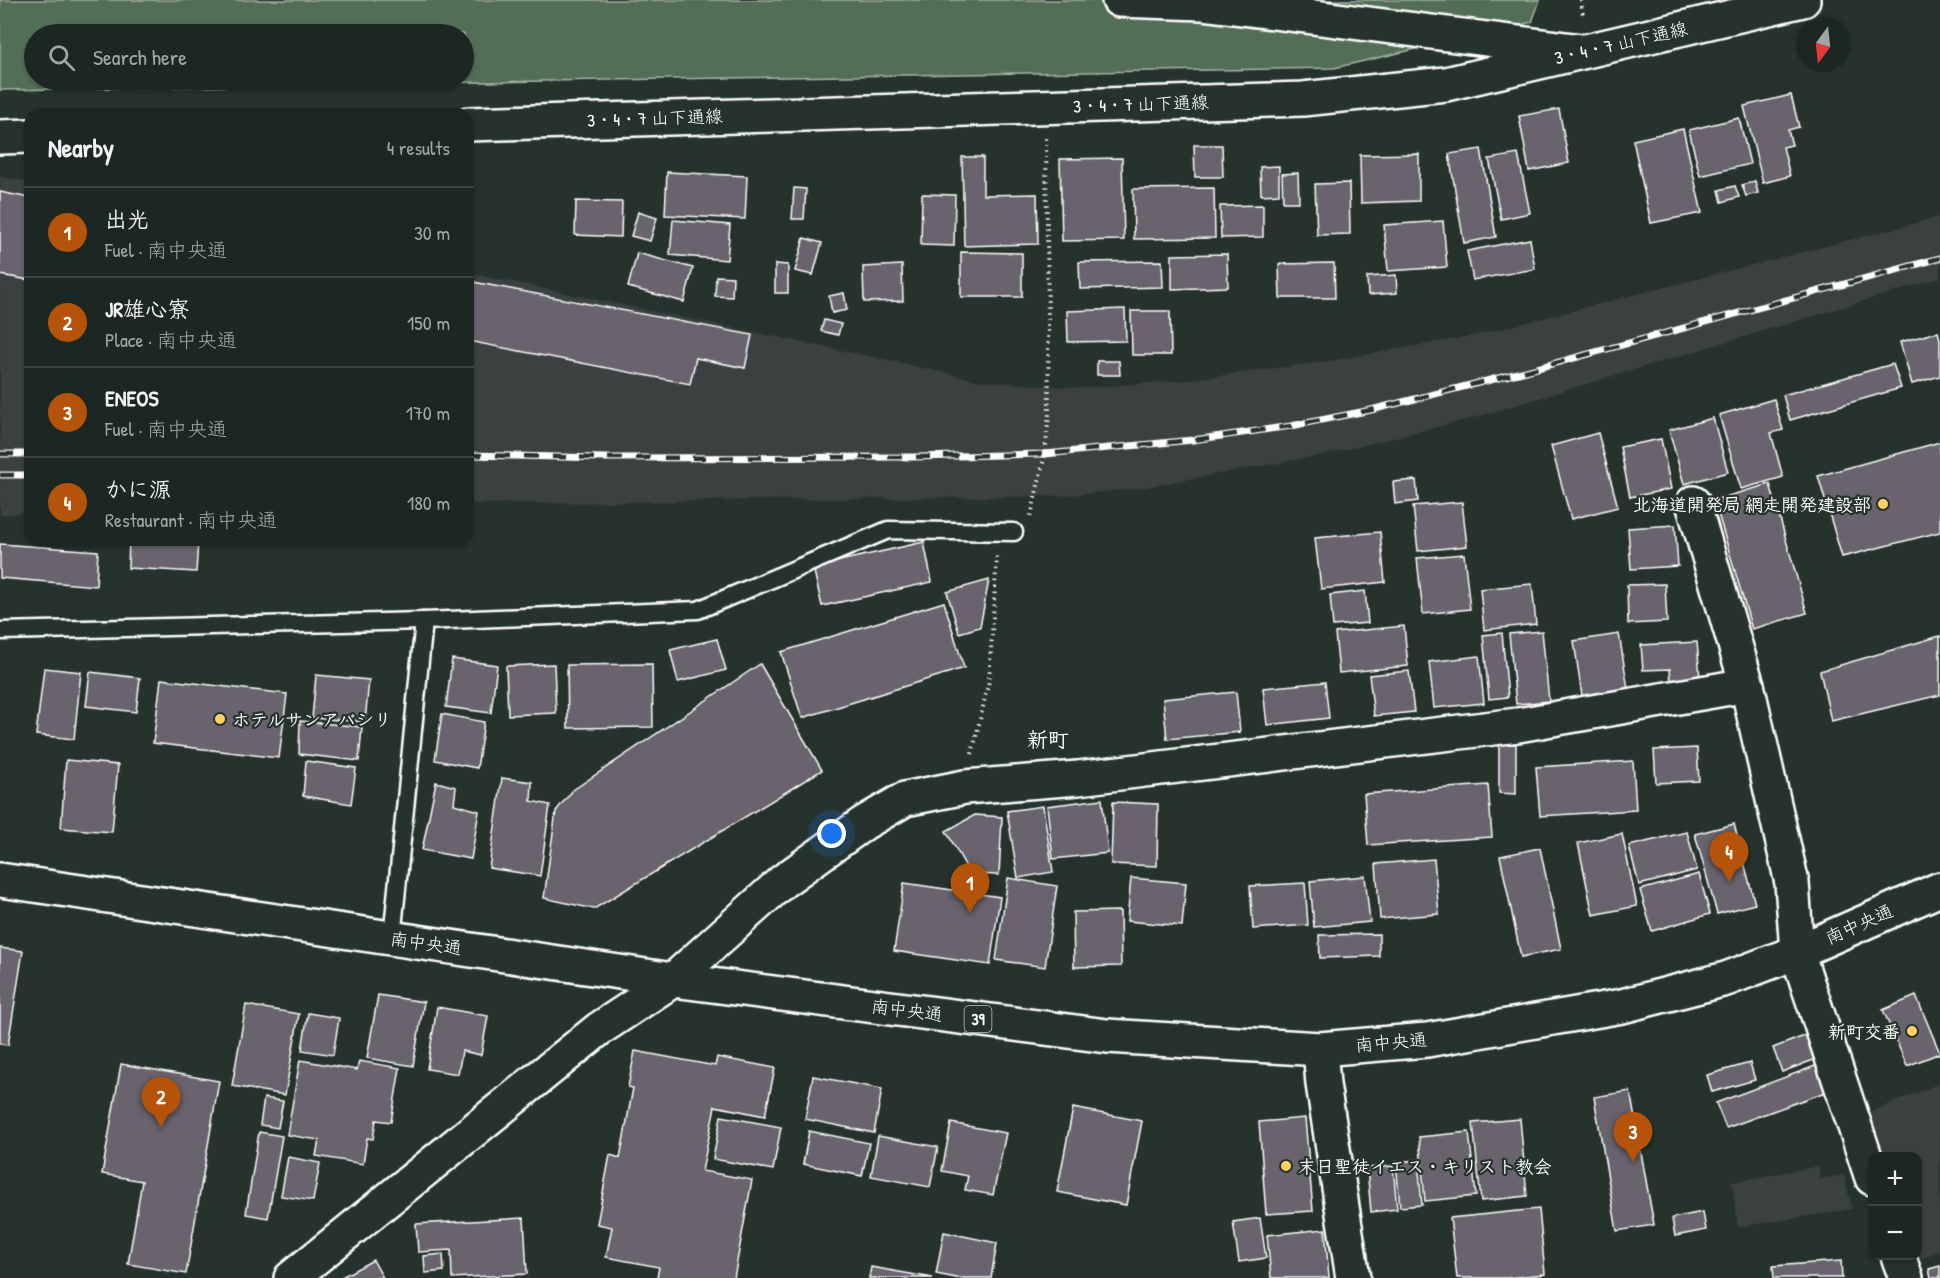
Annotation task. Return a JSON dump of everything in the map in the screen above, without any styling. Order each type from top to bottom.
[{"type":"main road","points":[[1119,0],[1202,3],[1587,52]]},
{"type":"main road","name":"3・4・7 山下通線","points":[[474,124],[1045,107],[1327,96],[1446,84],[1803,0]]},
{"type":"main road","points":[[0,137],[24,136]]},
{"type":"main road","points":[[1693,503],[1747,685],[1792,883],[1797,952],[1868,1166]]},
{"type":"main road","points":[[291,1278],[599,1029],[674,980],[783,881],[864,823],[905,799],[965,787],[1078,778],[1518,725],[1747,685]]},
{"type":"main road","name":"南中央通","points":[[0,880],[674,980],[1107,1036],[1209,1044],[1320,1048],[1427,1040],[1622,1006],[1726,979],[1797,952],[1940,889]]},
{"type":"main road","points":[[1320,1048],[1323,1084],[1353,1278]]},
{"type":"main road","points":[[1899,1260],[1906,1278]]},
{"type":"lane","points":[[0,631],[424,621],[698,610],[888,530],[1014,532]]},
{"type":"lane","points":[[392,938],[424,621]]},
{"type":"path","points":[[965,787],[989,681],[998,541],[1030,523],[1045,454],[1049,414],[1045,107]]},
{"type":"shaded area","points":[[0,177],[24,181],[24,513],[0,515]]},
{"type":"shaded area","points":[[1940,217],[1940,278],[1473,418],[1328,454],[1134,489],[1058,496],[474,504],[474,274],[981,381],[1079,388],[1177,381],[1323,362],[1473,336]]},
{"type":"shaded area","points":[[1940,1083],[1940,1251],[1922,1258],[1922,1152],[1883,1152],[1871,1112]]},
{"type":"shaded area","points":[[1819,1166],[1819,1179],[1844,1175],[1852,1209],[1738,1227],[1732,1182]]},
{"type":"green space","points":[[0,0],[1540,0],[1532,22],[1334,68],[474,82],[474,24],[24,24],[24,90],[0,90]]},
{"type":"building","points":[[1791,95],[1799,127],[1788,130],[1792,145],[1783,147],[1790,176],[1763,183],[1744,106]]},
{"type":"building","points":[[1559,109],[1569,163],[1529,171],[1519,116]]},
{"type":"building","points":[[1739,118],[1750,164],[1700,176],[1689,130]]},
{"type":"building","points":[[1683,129],[1702,213],[1651,223],[1633,140]]},
{"type":"building","points":[[1194,145],[1222,145],[1223,177],[1195,177]]},
{"type":"building","points":[[1481,149],[1496,237],[1464,243],[1449,154]]},
{"type":"building","points":[[1419,154],[1419,201],[1361,203],[1360,155]]},
{"type":"building","points":[[1518,154],[1530,213],[1501,219],[1489,159]]},
{"type":"building","points":[[962,157],[983,157],[983,195],[1037,194],[1038,244],[964,246]]},
{"type":"building","points":[[1122,158],[1124,240],[1062,241],[1060,159]]},
{"type":"building","points":[[1279,166],[1279,194],[1261,195],[1260,167]]},
{"type":"building","points":[[667,172],[747,176],[745,219],[665,215]]},
{"type":"building","points":[[1298,173],[1299,202],[1283,202],[1282,174]]},
{"type":"building","points":[[1755,181],[1758,193],[1746,196],[1742,185]]},
{"type":"building","points":[[1349,183],[1350,234],[1317,235],[1315,184]]},
{"type":"building","points":[[1735,186],[1739,197],[1722,202],[1719,190]]},
{"type":"building","points":[[794,188],[806,189],[804,219],[792,219]]},
{"type":"building","points":[[1214,188],[1215,238],[1134,239],[1133,189]]},
{"type":"building","points":[[0,192],[24,197],[24,279],[0,275]]},
{"type":"building","points":[[922,194],[955,195],[954,246],[921,245]]},
{"type":"building","points":[[576,201],[622,202],[621,237],[575,235]]},
{"type":"building","points":[[1263,205],[1263,237],[1221,238],[1220,206]]},
{"type":"building","points":[[638,212],[657,218],[650,241],[631,236]]},
{"type":"building","points":[[673,220],[730,225],[727,260],[670,255]]},
{"type":"building","points":[[1443,221],[1447,267],[1388,271],[1384,225]]},
{"type":"building","points":[[804,238],[822,243],[813,275],[795,271]]},
{"type":"building","points":[[1530,239],[1535,269],[1473,280],[1467,251]]},
{"type":"building","points":[[961,252],[1022,253],[1022,297],[961,297]]},
{"type":"building","points":[[637,253],[693,268],[684,302],[628,287]]},
{"type":"building","points":[[1227,254],[1228,287],[1172,289],[1172,255]]},
{"type":"building","points":[[1162,261],[1163,287],[1080,289],[1079,262]]},
{"type":"building","points":[[1334,263],[1335,298],[1280,298],[1279,264]]},
{"type":"building","points":[[775,264],[788,265],[788,293],[775,293]]},
{"type":"building","points":[[902,265],[903,301],[864,302],[863,267]]},
{"type":"building","points":[[1396,275],[1397,293],[1368,295],[1367,277]]},
{"type":"building","points":[[716,276],[733,277],[732,297],[715,296]]},
{"type":"building","points":[[474,282],[752,335],[745,368],[696,358],[690,384],[474,342]]},
{"type":"building","points":[[844,293],[847,310],[832,313],[829,296]]},
{"type":"building","points":[[1125,309],[1126,341],[1068,342],[1067,311]]},
{"type":"building","points":[[1131,311],[1170,311],[1171,355],[1132,355]]},
{"type":"building","points":[[824,320],[841,324],[838,335],[821,331]]},
{"type":"building","points":[[1938,332],[1940,376],[1912,384],[1900,342]]},
{"type":"building","points":[[1097,361],[1119,361],[1120,375],[1097,375]]},
{"type":"building","points":[[1893,364],[1901,388],[1790,420],[1783,395]]},
{"type":"building","points":[[1774,399],[1783,430],[1771,433],[1783,477],[1741,489],[1719,415]]},
{"type":"building","points":[[1713,418],[1728,472],[1684,484],[1669,430]]},
{"type":"building","points":[[1598,433],[1618,507],[1571,519],[1551,446]]},
{"type":"building","points":[[1661,439],[1671,489],[1630,497],[1620,447]]},
{"type":"building","name":"北海道開発局 網走開発建設部","points":[[1940,442],[1940,532],[1842,557],[1818,476]]},
{"type":"building","points":[[1416,480],[1418,501],[1395,504],[1393,482]]},
{"type":"building","points":[[1770,484],[1807,613],[1752,629],[1714,500]]},
{"type":"building","points":[[1462,502],[1467,546],[1418,551],[1413,506]]},
{"type":"building","points":[[1675,525],[1678,566],[1631,569],[1628,528]]},
{"type":"building","points":[[1380,532],[1385,582],[1321,589],[1315,538]]},
{"type":"building","points":[[924,542],[932,582],[822,606],[813,567]]},
{"type":"building","points":[[0,544],[98,551],[96,586],[0,578]]},
{"type":"building","points":[[129,546],[198,546],[196,572],[128,568]]},
{"type":"building","points":[[1464,554],[1470,609],[1423,614],[1417,558]]},
{"type":"building","points":[[989,580],[980,627],[959,633],[947,592]]},
{"type":"building","points":[[1532,584],[1536,624],[1484,630],[1480,589]]},
{"type":"building","points":[[1665,584],[1667,622],[1628,624],[1627,585]]},
{"type":"building","points":[[1365,591],[1368,623],[1333,626],[1330,595]]},
{"type":"building","points":[[944,602],[964,668],[802,718],[781,652]]},
{"type":"building","points":[[1404,626],[1408,666],[1339,673],[1335,633]]},
{"type":"building","points":[[1542,631],[1549,701],[1516,704],[1509,634]]},
{"type":"building","points":[[1502,633],[1508,697],[1489,699],[1483,635]]},
{"type":"building","points":[[1619,634],[1628,689],[1582,696],[1574,641]]},
{"type":"building","points":[[1940,636],[1940,695],[1831,721],[1820,671]]},
{"type":"building","points":[[717,639],[726,670],[678,682],[670,650]]},
{"type":"building","points":[[1697,642],[1700,678],[1671,682],[1670,669],[1643,670],[1641,645]]},
{"type":"building","points":[[1479,656],[1484,703],[1434,708],[1429,662]]},
{"type":"building","points":[[452,659],[497,665],[491,713],[446,707]]},
{"type":"building","points":[[554,664],[556,713],[508,715],[506,666]]},
{"type":"building","points":[[652,664],[653,727],[568,728],[567,665]]},
{"type":"building","points":[[760,664],[822,770],[594,909],[544,898],[556,811],[573,790]]},
{"type":"building","points":[[44,668],[81,672],[74,739],[36,735]]},
{"type":"building","points":[[1409,671],[1414,712],[1374,716],[1369,675]]},
{"type":"building","points":[[90,672],[140,678],[136,712],[86,706]]},
{"type":"building","points":[[316,675],[369,680],[365,722],[312,718]]},
{"type":"building","name":"ホテルサンアバシリ","points":[[161,679],[287,694],[279,758],[153,743]]},
{"type":"building","points":[[1325,682],[1329,718],[1267,725],[1263,688]]},
{"type":"building","points":[[1236,692],[1240,732],[1167,739],[1163,699]]},
{"type":"building","points":[[442,714],[484,722],[477,768],[435,760]]},
{"type":"building","points":[[300,721],[362,727],[359,761],[299,754]]},
{"type":"building","points":[[1499,744],[1516,744],[1516,794],[1499,793]]},
{"type":"building","points":[[1697,748],[1699,781],[1656,783],[1654,750]]},
{"type":"building","points":[[66,760],[118,765],[112,832],[61,828]]},
{"type":"building","points":[[306,761],[356,768],[351,804],[303,796]]},
{"type":"building","points":[[1633,761],[1636,810],[1540,816],[1536,767]]},
{"type":"building","points":[[502,778],[532,782],[531,801],[550,805],[540,876],[489,868]]},
{"type":"building","points":[[436,782],[456,787],[454,804],[479,811],[471,859],[422,850]]},
{"type":"building","points":[[1488,785],[1492,837],[1368,845],[1364,794]]},
{"type":"building","points":[[1102,799],[1108,853],[1053,859],[1047,806]]},
{"type":"building","points":[[1113,802],[1158,804],[1157,866],[1111,864]]},
{"type":"building","points":[[1043,806],[1053,872],[1018,878],[1007,811]]},
{"type":"building","points":[[975,815],[1002,817],[999,875],[970,874],[946,831]]},
{"type":"building","points":[[1734,824],[1755,904],[1717,914],[1695,834]]},
{"type":"building","points":[[1687,832],[1697,870],[1639,885],[1629,846]]},
{"type":"building","points":[[1622,834],[1637,906],[1593,915],[1578,843]]},
{"type":"building","points":[[1540,848],[1561,949],[1521,957],[1500,856]]},
{"type":"building","points":[[1434,859],[1439,914],[1380,919],[1376,864]]},
{"type":"building","points":[[1699,874],[1710,914],[1652,931],[1640,890]]},
{"type":"building","points":[[1365,876],[1370,922],[1314,927],[1310,881]]},
{"type":"building","points":[[1008,878],[1057,886],[1045,967],[996,960]]},
{"type":"building","points":[[1131,878],[1186,883],[1182,926],[1127,921]]},
{"type":"building","points":[[904,883],[1000,897],[990,965],[894,951]]},
{"type":"building","points":[[1305,883],[1308,925],[1253,929],[1250,886]]},
{"type":"building","points":[[1120,911],[1121,966],[1074,967],[1073,912]]},
{"type":"building","points":[[1379,934],[1379,956],[1320,958],[1319,935]]},
{"type":"building","points":[[0,948],[23,951],[8,1045],[0,1044]]},
{"type":"building","points":[[378,995],[424,1002],[413,1066],[367,1058]]},
{"type":"building","name":"新町交番","points":[[1916,996],[1940,1053],[1907,1066],[1883,1010]]},
{"type":"building","points":[[246,1005],[299,1014],[285,1095],[232,1086]]},
{"type":"building","points":[[437,1007],[488,1016],[481,1055],[462,1051],[458,1074],[427,1069]]},
{"type":"building","points":[[308,1013],[339,1018],[333,1055],[302,1050]]},
{"type":"building","points":[[1807,1035],[1816,1059],[1782,1072],[1773,1048]]},
{"type":"building","points":[[635,1051],[715,1066],[717,1057],[775,1068],[765,1116],[715,1106],[702,1171],[752,1180],[734,1278],[657,1278],[659,1267],[606,1257],[612,1227],[597,1224],[610,1155],[620,1158],[633,1088],[628,1087]]},
{"type":"building","points":[[300,1060],[357,1070],[359,1061],[400,1068],[391,1122],[376,1120],[373,1139],[367,1138],[363,1164],[316,1156],[319,1140],[287,1135]]},
{"type":"building","points":[[1750,1063],[1755,1080],[1712,1092],[1707,1075]]},
{"type":"building","points":[[121,1064],[219,1081],[186,1274],[128,1264],[142,1181],[102,1174]]},
{"type":"building","points":[[1818,1065],[1828,1091],[1726,1128],[1716,1103]]},
{"type":"building","points":[[813,1076],[882,1089],[874,1133],[805,1119]]},
{"type":"building","points":[[1630,1091],[1654,1225],[1617,1231],[1594,1097]]},
{"type":"building","points":[[264,1098],[283,1101],[278,1128],[260,1125]]},
{"type":"building","points":[[1073,1108],[1142,1121],[1126,1205],[1057,1192]]},
{"type":"building","points":[[721,1116],[781,1127],[773,1170],[713,1159]]},
{"type":"building","name":"末日聖徒イエス・キリスト教会","points":[[1305,1118],[1313,1211],[1266,1214],[1259,1122]]},
{"type":"building","points":[[1520,1119],[1527,1196],[1481,1201],[1473,1123]]},
{"type":"building","points":[[951,1123],[1006,1133],[993,1195],[965,1190],[968,1176],[942,1171]]},
{"type":"building","points":[[809,1131],[869,1143],[862,1176],[803,1164]]},
{"type":"building","points":[[259,1132],[282,1136],[268,1218],[246,1214]]},
{"type":"building","points":[[1469,1132],[1476,1196],[1425,1201],[1419,1137]]},
{"type":"building","points":[[878,1136],[938,1147],[930,1187],[871,1176]]},
{"type":"building","points":[[288,1157],[320,1163],[313,1201],[281,1196]]},
{"type":"building","points":[[1418,1160],[1422,1205],[1400,1207],[1396,1162]]},
{"type":"building","points":[[1393,1166],[1397,1209],[1371,1212],[1367,1168]]},
{"type":"building","points":[[1539,1209],[1545,1274],[1506,1278],[1457,1278],[1450,1218]]},
{"type":"building","points":[[1703,1212],[1706,1230],[1675,1236],[1672,1218]]},
{"type":"building","points":[[524,1218],[527,1274],[452,1278],[451,1250],[418,1252],[416,1224]]},
{"type":"building","points":[[1260,1218],[1266,1258],[1239,1262],[1233,1222]]},
{"type":"building","points":[[1325,1229],[1329,1278],[1271,1278],[1267,1235]]},
{"type":"building","points":[[944,1232],[997,1243],[991,1278],[956,1278],[936,1274]]},
{"type":"building","points":[[443,1254],[444,1271],[425,1273],[424,1256]]},
{"type":"building","points":[[373,1260],[383,1278],[340,1278]]},
{"type":"building","points":[[1841,1261],[1842,1278],[1774,1278],[1773,1266]]},
{"type":"building","points":[[1940,1266],[1940,1278],[1931,1278],[1929,1269]]},
{"type":"building","points":[[871,1267],[933,1278],[869,1278]]},
{"type":"railway","points":[[474,455],[606,458],[914,457],[1045,454],[1193,440],[1291,426],[1371,410],[1530,370],[1940,258]]},
{"type":"railway","points":[[0,454],[24,454]]},
{"type":"railway","points":[[0,475],[24,475]]},
{"type":"place","name":"北海道開発局 網走開発建設部","points":[[1883,504]]},
{"type":"place","name":"ホテルサンアバシリ","points":[[220,719]]},
{"type":"place","name":"かに源","points":[[1729,882]]},
{"type":"place","name":"出光","points":[[970,913]]},
{"type":"place","name":"新町交番","points":[[1912,1031]]},
{"type":"place","name":"JR雄心寮","points":[[161,1127]]},
{"type":"place","name":"ENEOS","points":[[1633,1162]]},
{"type":"place","name":"末日聖徒イエス・キリスト教会","points":[[1286,1166]]},
{"type":"district","name":"新町","points":[[1048,739]]}]
